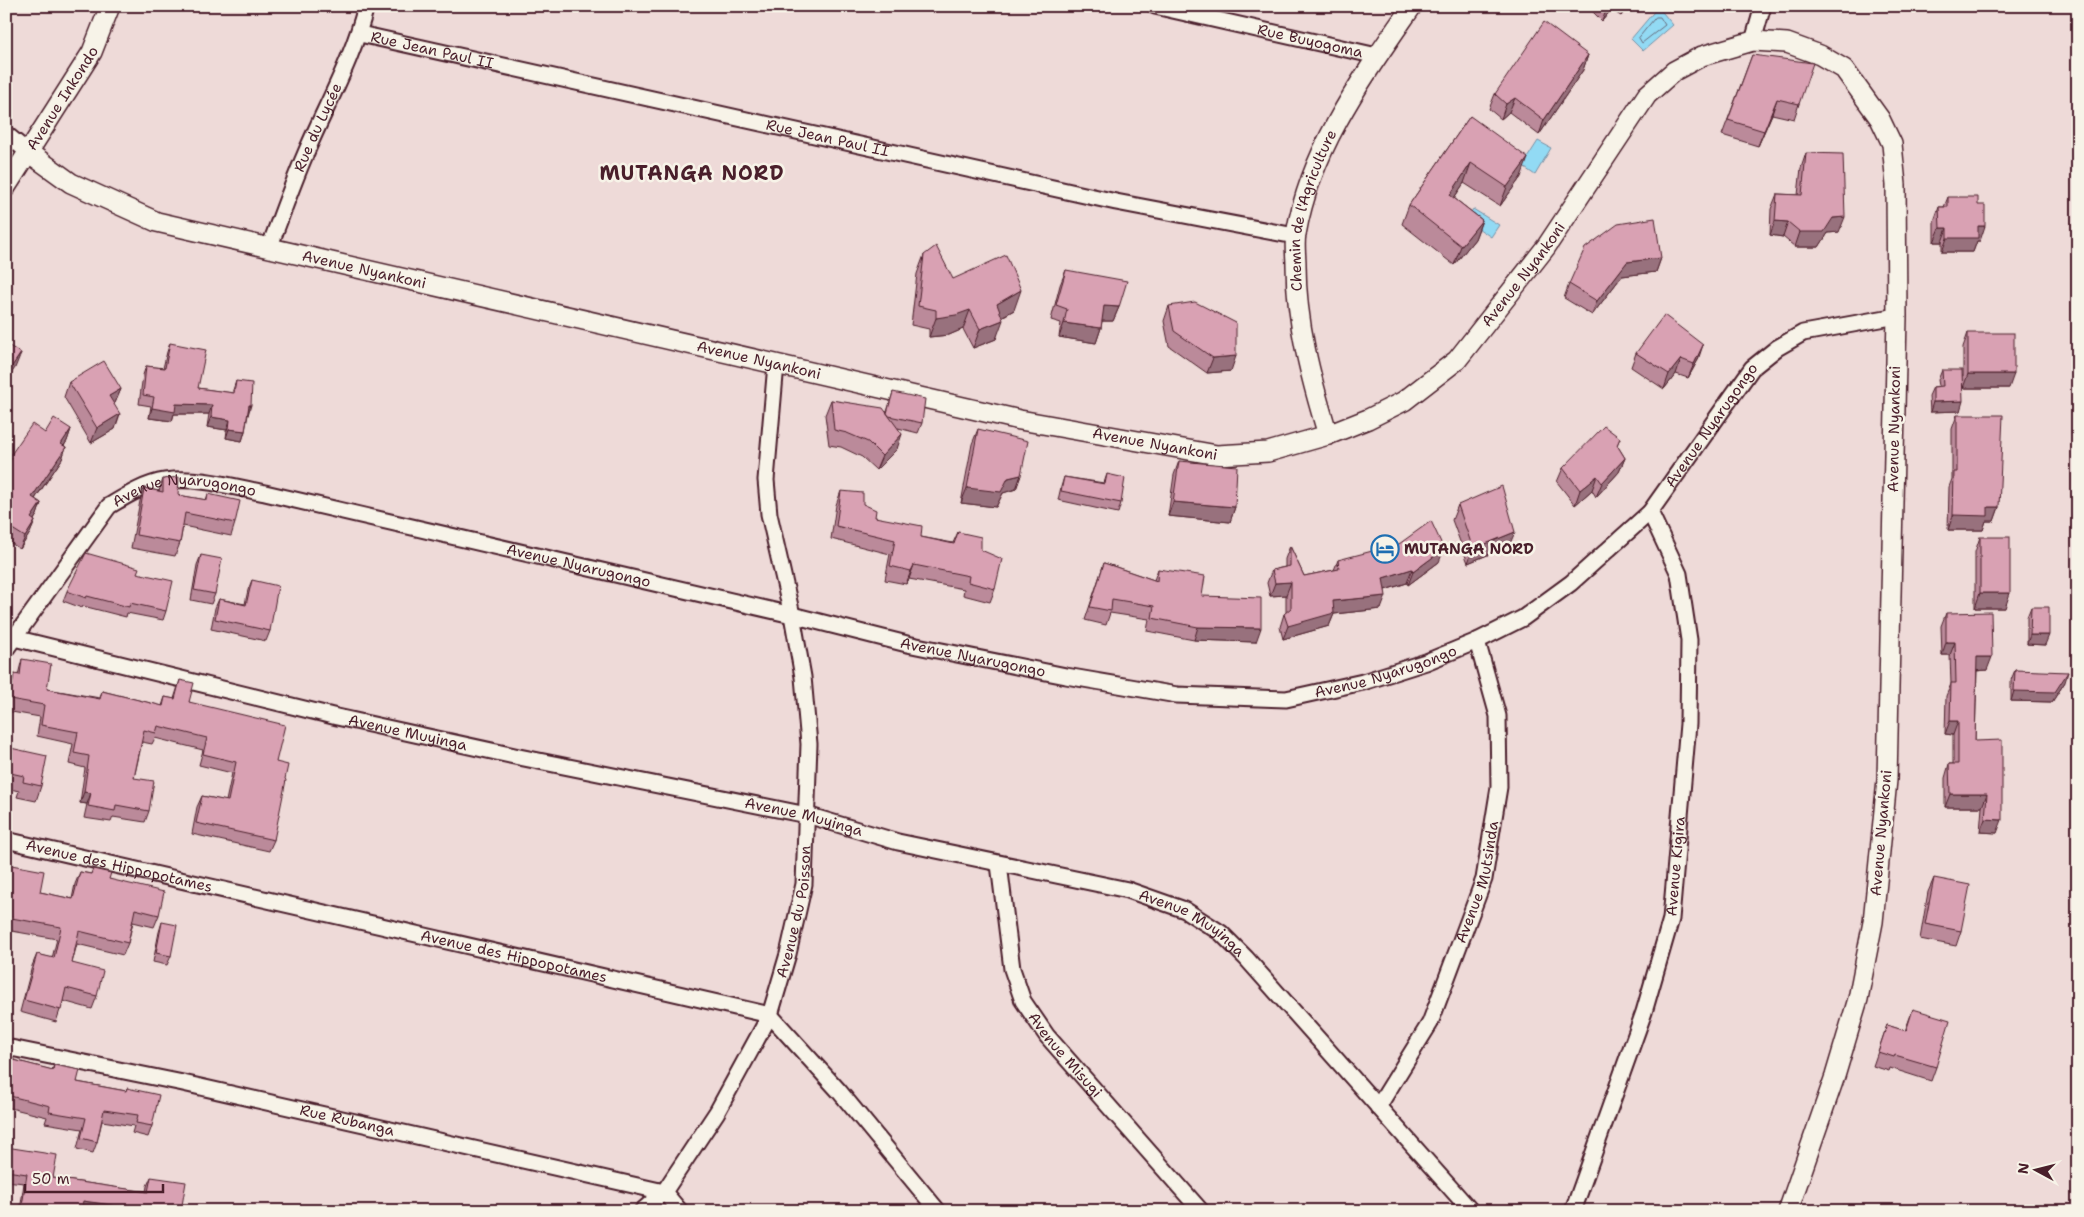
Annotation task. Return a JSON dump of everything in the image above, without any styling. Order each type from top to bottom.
[{"type":"street","name":"Avenue Inkondo","points":[[6,187],[92,52],[110,6]]},
{"type":"street","name":"Rue du Lycée","points":[[269,248],[305,154],[337,89],[360,34],[366,6]]},
{"type":"street","name":"Rue Buyogoma","points":[[1155,6],[1377,56]]},
{"type":"street","name":"Chemin de l'Agriculture","points":[[1328,435],[1312,380],[1302,334],[1296,287],[1295,236],[1318,160],[1336,122],[1377,56],[1412,6]]},
{"type":"street","points":[[1753,41],[1763,6]]},
{"type":"street","name":"Rue Jean Paul II","points":[[360,34],[1116,202],[1295,236]]},
{"type":"street","name":"Avenue Nyankoni","points":[[28,152],[71,183],[148,218],[269,248],[1020,420],[1217,455],[1268,452],[1328,435],[1368,420],[1404,401],[1457,360],[1546,247],[1647,95],[1674,71],[1702,56],[1753,41],[1787,42],[1820,55],[1844,69],[1880,119],[1892,144],[1896,185],[1897,316],[1887,780],[1873,922],[1858,999],[1835,1076],[1788,1211]]},
{"type":"street","points":[[6,134],[28,152]]},
{"type":"street","name":"Avenue Nyarugongo","points":[[10,644],[109,506],[128,494],[172,481],[228,486],[264,493],[792,615],[926,648],[1066,676],[1187,696],[1286,699],[1363,682],[1426,662],[1477,641],[1523,618],[1571,583],[1650,512],[1752,368],[1778,348],[1803,333],[1897,316]]},
{"type":"street","name":"Avenue du Poisson","points":[[642,1211],[664,1192],[717,1112],[770,1015],[788,954],[804,884],[808,815],[809,744],[803,677],[792,615],[769,514],[766,480],[776,364]]},
{"type":"street","name":"Avenue Kigira","points":[[1573,1211],[1644,1012],[1671,919],[1688,724],[1689,640],[1679,574],[1650,512]]},
{"type":"street","name":"Avenue Mutsinda","points":[[1378,1107],[1430,1023],[1484,879],[1499,787],[1498,716],[1477,641]]},
{"type":"street","name":"Avenue Muyinga","points":[[10,644],[538,761],[808,815],[898,842],[1128,890],[1185,910],[1221,932],[1253,965],[1471,1211]]},
{"type":"street","name":"Avenue des Hippopotames","points":[[6,840],[770,1015]]},
{"type":"street","name":"Avenue Misugi","points":[[999,864],[1012,969],[1023,1001],[1047,1036],[1201,1211]]},
{"type":"street","points":[[770,1015],[839,1091],[938,1211]]},
{"type":"street","name":"Rue Rubanga","points":[[6,1047],[203,1088],[664,1192]]},
{"type":"street","points":[[664,1192],[680,1211]]},
{"type":"water","points":[[1658,7],[1673,25],[1643,51],[1631,39]]},
{"type":"water","points":[[1538,141],[1551,148],[1535,175],[1522,166]]},
{"type":"water","points":[[1473,209],[1499,225],[1491,237],[1466,220]]},
{"type":"building","points":[[1544,22],[1588,55],[1544,120],[1515,98],[1506,104],[1495,94]]},
{"type":"building","points":[[1752,55],[1813,63],[1799,104],[1777,99],[1764,131],[1728,120]]},
{"type":"building","points":[[1470,116],[1528,158],[1507,187],[1471,163],[1450,195],[1482,220],[1461,246],[1409,205]]},
{"type":"building","points":[[1806,153],[1843,154],[1845,217],[1833,218],[1824,232],[1800,232],[1788,222],[1775,221],[1777,194],[1802,195]]},
{"type":"building","points":[[1948,197],[1978,197],[1978,205],[1985,205],[1985,226],[1978,226],[1978,238],[1947,238],[1947,228],[1940,228],[1939,207],[1948,207]]},
{"type":"building","points":[[1655,218],[1661,258],[1627,262],[1597,301],[1569,284],[1585,248],[1618,224]]},
{"type":"building","points":[[936,246],[953,279],[1006,255],[1021,290],[997,304],[1003,320],[980,329],[970,310],[956,315],[936,318],[936,310],[918,306],[924,255]]},
{"type":"building","points":[[1066,270],[1127,281],[1119,307],[1104,306],[1101,328],[1064,323],[1067,309],[1056,305]]},
{"type":"building","points":[[1195,302],[1236,323],[1236,356],[1213,358],[1174,331],[1169,306]]},
{"type":"building","points":[[1664,315],[1703,345],[1694,364],[1681,359],[1669,374],[1636,353]]},
{"type":"building","points":[[1968,333],[2014,333],[2014,374],[1968,374]]},
{"type":"building","points":[[170,343],[206,350],[198,388],[234,393],[236,381],[252,383],[251,405],[249,405],[245,431],[229,429],[230,420],[211,417],[212,405],[176,404],[175,412],[152,408],[154,397],[143,395],[146,366],[165,368]]},
{"type":"building","points":[[6,344],[21,353],[6,375]]},
{"type":"building","points":[[104,361],[121,389],[109,396],[120,414],[97,428],[69,382]]},
{"type":"building","points":[[1942,370],[1962,370],[1963,401],[1933,402],[1933,387],[1943,386]]},
{"type":"building","points":[[893,392],[925,399],[922,423],[889,416],[887,413]]},
{"type":"building","points":[[831,400],[883,408],[902,434],[882,456],[868,442],[834,430]]},
{"type":"building","points":[[1957,415],[2003,415],[1999,507],[1988,507],[1988,516],[1953,515],[1954,472],[1957,472]]},
{"type":"building","points":[[54,418],[71,429],[61,444],[66,447],[32,497],[41,503],[31,518],[35,521],[25,537],[6,525],[6,468],[12,458],[10,456],[32,424],[45,433]]},
{"type":"building","points":[[1604,426],[1620,438],[1617,445],[1625,458],[1602,483],[1597,476],[1580,490],[1563,468]]},
{"type":"building","points":[[978,429],[1028,441],[1021,475],[1008,478],[1001,492],[967,488]]},
{"type":"building","points":[[1179,461],[1237,466],[1235,507],[1173,502]]},
{"type":"building","points":[[1107,474],[1125,478],[1121,503],[1061,491],[1064,477],[1105,484]]},
{"type":"building","points":[[179,477],[178,495],[207,500],[208,494],[240,501],[235,523],[185,513],[180,543],[136,535],[144,488],[163,492],[163,479]]},
{"type":"building","points":[[1502,486],[1515,532],[1473,549],[1458,505]]},
{"type":"building","points":[[841,491],[863,493],[863,504],[876,510],[875,517],[922,526],[921,537],[954,544],[958,532],[981,537],[981,550],[1002,559],[995,589],[968,582],[969,576],[914,565],[911,571],[890,566],[895,540],[836,526]]},
{"type":"building","points":[[1431,521],[1444,549],[1413,572],[1412,569],[1383,578],[1386,596],[1333,601],[1334,613],[1288,626],[1284,614],[1291,608],[1291,582],[1275,583],[1272,570],[1290,566],[1290,546],[1304,576],[1339,569],[1338,560],[1399,544]]},
{"type":"building","points":[[1980,537],[2010,537],[2010,593],[1980,593]]},
{"type":"building","points":[[86,553],[139,568],[137,573],[173,581],[166,611],[130,603],[129,607],[87,596],[86,598],[67,591]]},
{"type":"building","points":[[201,555],[222,559],[215,594],[194,590]]},
{"type":"building","points":[[1104,563],[1157,581],[1158,569],[1205,576],[1202,596],[1261,598],[1261,628],[1198,627],[1152,618],[1154,606],[1112,599],[1111,611],[1090,607]]},
{"type":"building","points":[[252,580],[278,586],[270,631],[215,619],[219,599],[246,605]]},
{"type":"building","points":[[2031,607],[2049,607],[2049,635],[2030,635]]},
{"type":"building","points":[[1991,612],[1992,657],[1977,657],[1975,741],[2002,740],[2002,820],[1985,819],[1987,794],[1950,794],[1949,764],[1958,764],[1958,721],[1950,721],[1951,683],[1956,683],[1955,642],[1946,642],[1946,613]]},
{"type":"building","points":[[22,659],[51,664],[47,689],[100,699],[102,691],[163,706],[165,697],[175,699],[180,680],[194,683],[189,702],[285,725],[276,762],[288,765],[274,840],[196,823],[202,796],[228,801],[236,762],[203,754],[207,738],[158,726],[156,733],[144,730],[134,778],[154,781],[149,811],[116,805],[115,811],[88,806],[91,793],[84,792],[89,756],[74,753],[78,732],[41,725],[44,705],[10,699],[14,674],[20,675]]},
{"type":"building","points":[[2015,670],[2068,672],[2055,692],[2014,691]]},
{"type":"building","points":[[6,747],[47,756],[41,786],[23,782],[24,776],[6,772]]},
{"type":"building","points":[[6,864],[44,871],[40,892],[73,899],[80,872],[91,874],[93,869],[111,873],[109,879],[164,892],[159,915],[135,909],[128,943],[79,931],[72,963],[103,971],[97,996],[66,988],[61,1010],[24,1000],[37,954],[54,958],[61,927],[6,917],[9,902],[6,901]]},
{"type":"building","points":[[1934,878],[1970,885],[1961,931],[1925,924]]},
{"type":"building","points":[[162,922],[177,925],[171,956],[156,953]]},
{"type":"building","points":[[1913,1009],[1950,1020],[1936,1067],[1878,1052],[1887,1025],[1906,1031]]},
{"type":"building","points":[[6,1058],[53,1070],[54,1065],[80,1070],[77,1082],[126,1091],[127,1088],[159,1095],[152,1126],[136,1123],[138,1115],[104,1110],[97,1142],[81,1138],[86,1118],[49,1112],[50,1106],[6,1095]]},
{"type":"building","points":[[6,1147],[57,1155],[53,1178],[148,1192],[151,1177],[186,1182],[181,1211],[155,1211],[83,1201],[81,1211],[54,1211],[22,1206],[27,1174],[6,1171]]},
{"type":"building","points":[[1842,1205],[1858,1211],[1840,1211]]},
{"type":"place","name":"MUTANGA NORD","points":[[1385,549]]},
{"type":"district","name":"MUTANGA NORD","points":[[692,173]]}]
